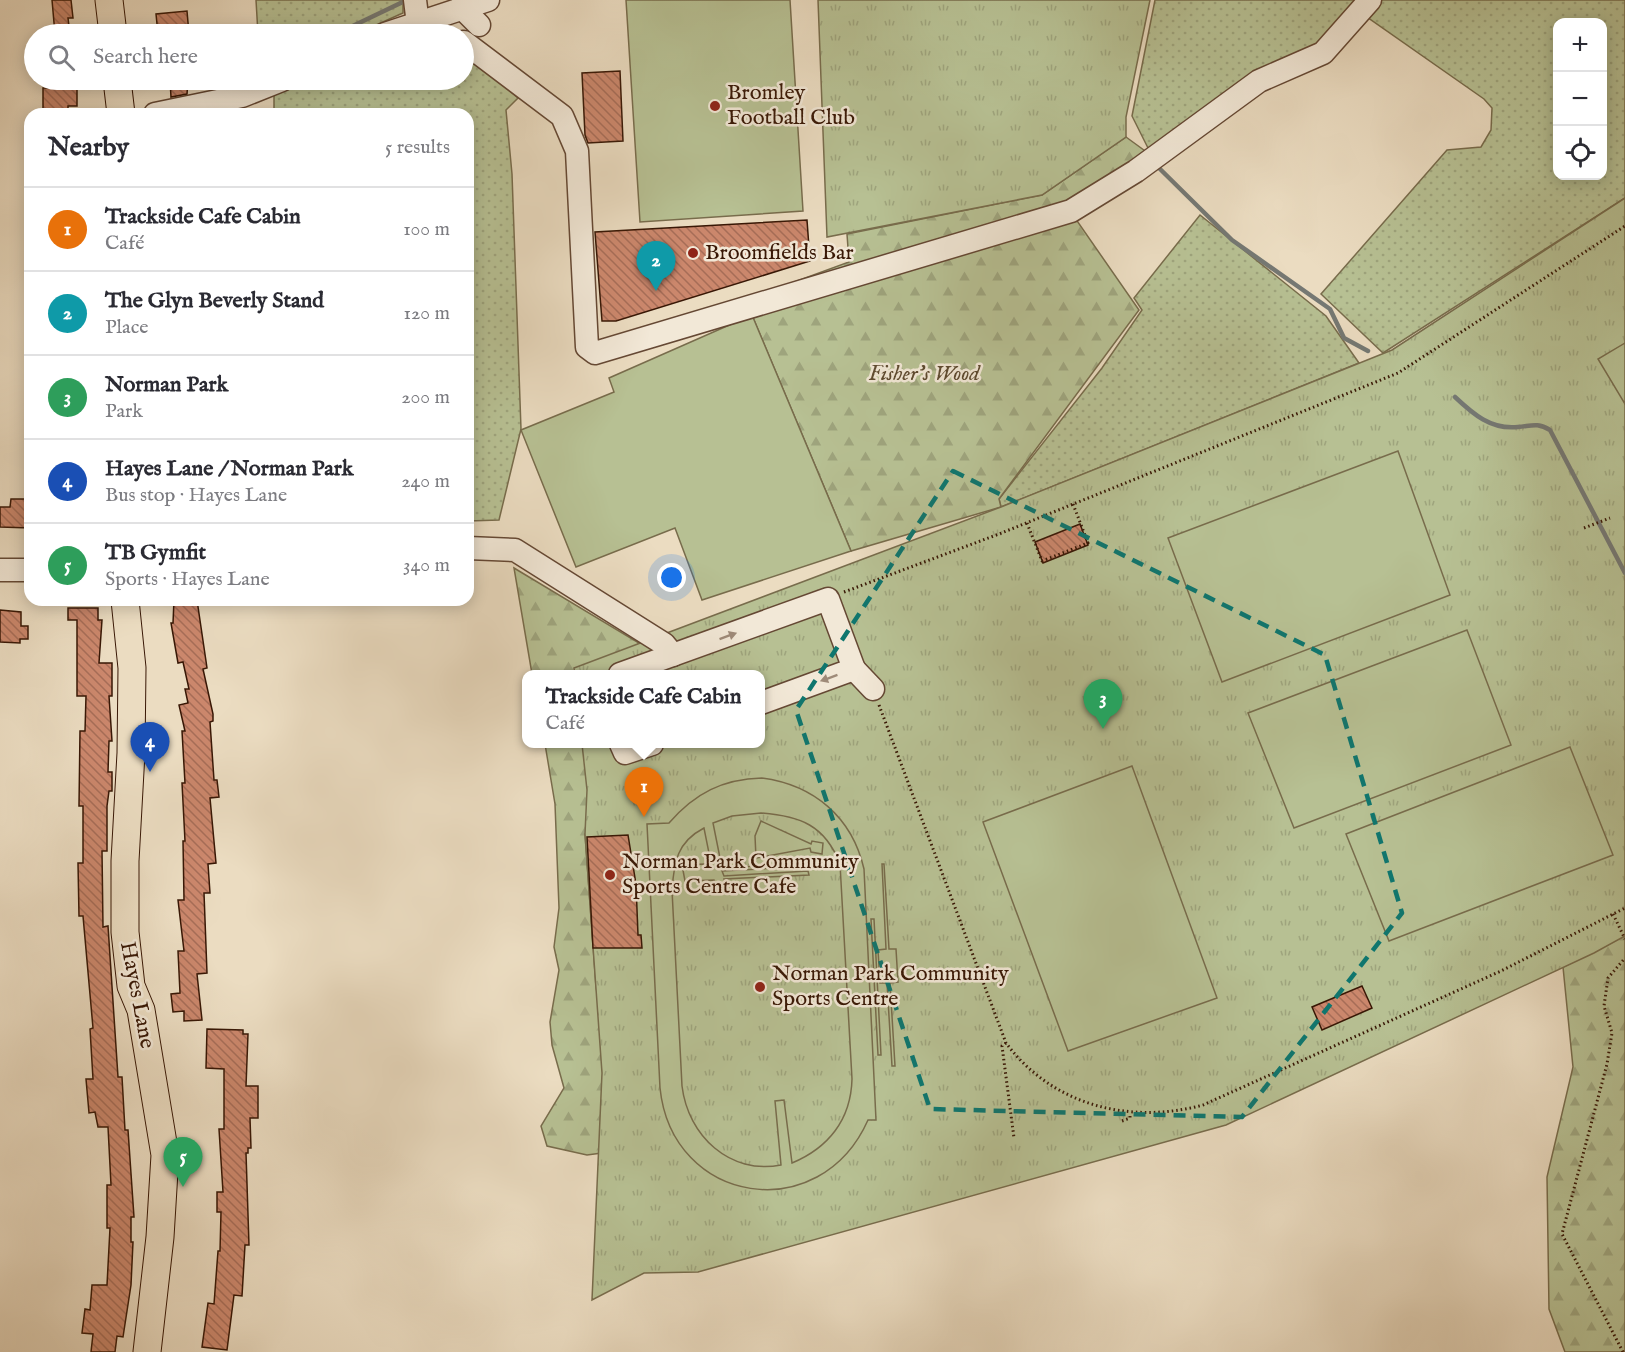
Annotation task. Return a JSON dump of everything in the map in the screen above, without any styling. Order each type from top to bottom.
[{"type":"main road","points":[[109,0],[112,24]]},
{"type":"main road","points":[[118,90],[120,108]]},
{"type":"main road","name":"Hayes Lane","points":[[126,606],[132,668],[131,753],[125,861],[125,932],[131,986],[141,1010],[165,1155],[160,1237],[147,1352]]},
{"type":"street","points":[[415,0],[424,21],[431,24]]},
{"type":"street","points":[[415,24],[461,7],[489,0]]},
{"type":"street","points":[[474,50],[562,116],[574,142],[577,151],[587,346],[595,353],[1071,211],[1136,171],[1259,81],[1323,53],[1370,0]]},
{"type":"street","points":[[461,7],[479,25]]},
{"type":"street","points":[[183,108],[242,96],[257,90]]},
{"type":"street","points":[[474,548],[515,550],[664,644],[673,655]]},
{"type":"street","points":[[0,570],[24,570]]},
{"type":"street","points":[[633,670],[828,599],[854,669],[873,689]]},
{"type":"street","points":[[765,702],[854,669]]},
{"type":"street","points":[[623,748],[625,753],[639,748]]},
{"type":"path","points":[[828,599],[1027,523],[1398,374],[1625,226]]},
{"type":"path","points":[[1027,523],[1042,561],[1088,543],[1073,504]]},
{"type":"path","points":[[1584,528],[1610,518]]},
{"type":"path","points":[[873,689],[1006,1043],[1028,1070],[1056,1089],[1103,1108],[1130,1113],[1174,1113],[1203,1105],[1501,970],[1625,908]]},
{"type":"path","points":[[1613,914],[1625,939]]},
{"type":"path","points":[[1623,1352],[1562,1234],[1607,1064],[1612,1033],[1604,1006],[1608,978],[1625,958]]},
{"type":"path","points":[[1006,1043],[1002,1046],[1014,1138]]},
{"type":"path","points":[[1122,1121],[1130,1118],[1130,1113]]},
{"type":"highlighted area","points":[[953,471],[1325,655],[1402,913],[1242,1117],[930,1109],[796,710]]},
{"type":"green space","points":[[256,0],[403,0],[403,13],[378,24],[257,24]]},
{"type":"green space","name":"Bromley Football Club","points":[[626,0],[790,0],[803,211],[640,222]]},
{"type":"green space","points":[[818,0],[1150,0],[1126,117],[1126,137],[1042,195],[827,237]]},
{"type":"green space","points":[[1155,0],[1358,0],[1319,48],[1152,156],[1132,116]]},
{"type":"green space","points":[[1381,0],[1625,0],[1625,198],[1383,353],[1321,294],[1447,150],[1481,147],[1491,130],[1492,108],[1484,99],[1367,17]]},
{"type":"green space","points":[[474,60],[518,98],[506,110],[512,174],[521,429],[499,520],[474,521],[474,108],[274,108],[274,94],[284,90],[474,90]]},
{"type":"green space","name":"Fisher's Wood","points":[[1126,137],[1152,156],[1075,218],[1139,310],[999,499],[1001,507],[851,551],[752,315],[742,301],[849,262],[847,234],[1042,195]]},
{"type":"green space","points":[[1625,198],[1625,936],[1594,953],[1226,1125],[698,1272],[644,1273],[592,1300],[602,1073],[585,834],[587,790],[582,748],[765,748],[765,670],[574,670],[574,668],[1001,507],[1392,350]]},
{"type":"green space","points":[[1200,215],[1326,316],[1359,363],[1001,507],[999,499],[1102,368],[1142,310],[1134,298]]},
{"type":"green space","points":[[752,315],[851,551],[702,600],[675,528],[576,567],[521,430],[614,392],[609,378]]},
{"type":"green space","points":[[1625,343],[1625,404],[1598,359]]},
{"type":"green space","points":[[1398,451],[1450,595],[1222,682],[1168,538]]},
{"type":"green space","points":[[514,568],[639,643],[609,670],[531,670]]},
{"type":"green space","points":[[1467,630],[1511,745],[1294,828],[1248,713]]},
{"type":"green space","points":[[870,690],[765,743],[765,742]]},
{"type":"green space","points":[[1570,747],[1613,855],[1389,941],[1346,834]]},
{"type":"green space","points":[[546,748],[755,748],[585,834],[596,987],[624,1150],[587,1155],[547,1146],[541,1126],[564,1088],[552,1045],[550,1022],[559,970],[554,947],[559,908],[555,804]]},
{"type":"green space","points":[[1132,766],[1217,998],[1068,1051],[983,822]]},
{"type":"green space","points":[[762,778],[781,782],[814,796],[840,819],[858,850],[864,869],[876,1120],[868,1120],[846,1154],[817,1177],[784,1188],[750,1188],[718,1178],[691,1158],[670,1127],[660,1088],[647,824],[669,823],[689,803],[700,796],[722,785]],"holes":[[[775,814],[810,825],[827,840],[840,864],[852,1079],[847,1107],[835,1131],[827,1141],[805,1157],[792,1163],[784,1100],[775,1101],[781,1165],[762,1167],[729,1158],[715,1148],[693,1121],[686,1104],[682,1086],[672,890],[674,870],[683,846],[704,828],[712,868],[705,869],[705,864],[682,865],[685,881],[714,880],[715,885],[725,883],[724,879],[809,875],[808,871],[724,876],[722,871],[829,865],[829,862],[722,868],[713,823],[732,816]]]},
{"type":"green space","points":[[761,821],[811,844],[812,841],[823,843],[822,854],[811,852],[810,848],[756,858],[755,836]]},
{"type":"green space","points":[[882,864],[884,864],[889,949],[896,949],[898,982],[890,983],[895,1066],[892,1066],[887,983],[880,983],[878,950],[886,949]]},
{"type":"green space","points":[[871,919],[874,919],[881,1055],[878,1055]]},
{"type":"green space","points":[[1625,936],[1625,1352],[1565,1352],[1549,1309],[1547,1177],[1573,1067],[1563,967]]},
{"type":"building","points":[[52,0],[71,0],[73,18],[68,18],[69,24],[54,24]]},
{"type":"building","points":[[187,11],[188,24],[157,24],[156,14]]},
{"type":"building","points":[[620,71],[623,141],[588,143],[585,135],[582,73]]},
{"type":"building","points":[[43,90],[77,90],[77,106],[43,108]]},
{"type":"building","points":[[171,90],[187,90],[187,94],[171,97]]},
{"type":"building","points":[[807,220],[810,261],[616,321],[602,321],[595,232]]},
{"type":"building","points":[[11,499],[24,499],[24,528],[0,527],[0,507],[10,507]]},
{"type":"building","points":[[1080,524],[1088,545],[1043,563],[1035,542]]},
{"type":"building","points":[[174,606],[198,606],[207,668],[203,669],[213,714],[213,721],[210,722],[214,780],[217,780],[219,797],[210,798],[216,863],[208,864],[210,893],[204,893],[207,973],[197,974],[202,1020],[184,1021],[184,1011],[173,1012],[171,994],[180,993],[178,951],[184,951],[178,900],[184,900],[183,841],[185,841],[182,783],[185,783],[182,731],[185,731],[179,705],[188,703],[185,689],[189,689],[183,662],[178,663],[171,623],[173,623]]},
{"type":"building","points":[[68,608],[98,608],[98,620],[102,620],[99,663],[112,663],[112,696],[109,696],[112,741],[109,741],[108,772],[112,772],[112,791],[109,791],[107,806],[107,851],[102,851],[103,927],[108,926],[118,1077],[122,1077],[134,1217],[131,1217],[131,1242],[133,1242],[131,1285],[123,1337],[117,1336],[115,1352],[91,1352],[93,1334],[82,1333],[85,1309],[90,1310],[92,1285],[107,1285],[110,1228],[107,1228],[107,1185],[111,1185],[108,1127],[98,1127],[95,1112],[89,1113],[86,1079],[93,1079],[90,1029],[93,1028],[83,916],[79,916],[78,863],[83,863],[83,806],[79,806],[80,731],[85,731],[86,696],[77,696],[77,620],[68,620]]},
{"type":"building","points":[[0,610],[21,612],[21,626],[28,626],[28,639],[20,639],[20,643],[0,642]]},
{"type":"building","points":[[628,835],[636,884],[638,935],[641,935],[642,948],[593,948],[587,837]]},
{"type":"building","points":[[1362,986],[1372,1008],[1322,1030],[1312,1007]]},
{"type":"building","points":[[207,1029],[243,1030],[243,1034],[248,1034],[246,1086],[258,1086],[258,1118],[250,1118],[251,1148],[248,1148],[248,1153],[246,1153],[249,1245],[245,1245],[242,1296],[234,1295],[227,1350],[202,1347],[208,1303],[214,1304],[218,1251],[220,1251],[221,1212],[217,1212],[217,1192],[223,1192],[219,1129],[224,1129],[224,1069],[206,1068]]},
{"type":"waterway","points":[[357,24],[407,0]]},
{"type":"waterway","points":[[1160,169],[1232,240],[1330,309],[1344,338],[1368,351]]},
{"type":"waterway","points":[[1455,397],[1483,420],[1499,426],[1538,425],[1550,430],[1625,573]]},
{"type":"place","name":"Bromley Football Club","points":[[715,106]]},
{"type":"place","name":"Broomfields Bar","points":[[693,253]]},
{"type":"place","name":"The Glyn Beverly Stand","points":[[656,291]]},
{"type":"place","name":"Norman Park","points":[[1103,729]]},
{"type":"place","name":"Hayes Lane / Norman Park","points":[[150,772]]},
{"type":"place","name":"Trackside Cafe Cabin","points":[[644,817]]},
{"type":"place","name":"Norman Park Community Sports Centre Cafe","points":[[610,875]]},
{"type":"place","name":"Norman Park Community Sports Centre","points":[[760,987]]},
{"type":"place","name":"TB Gymfit","points":[[183,1187]]}]
